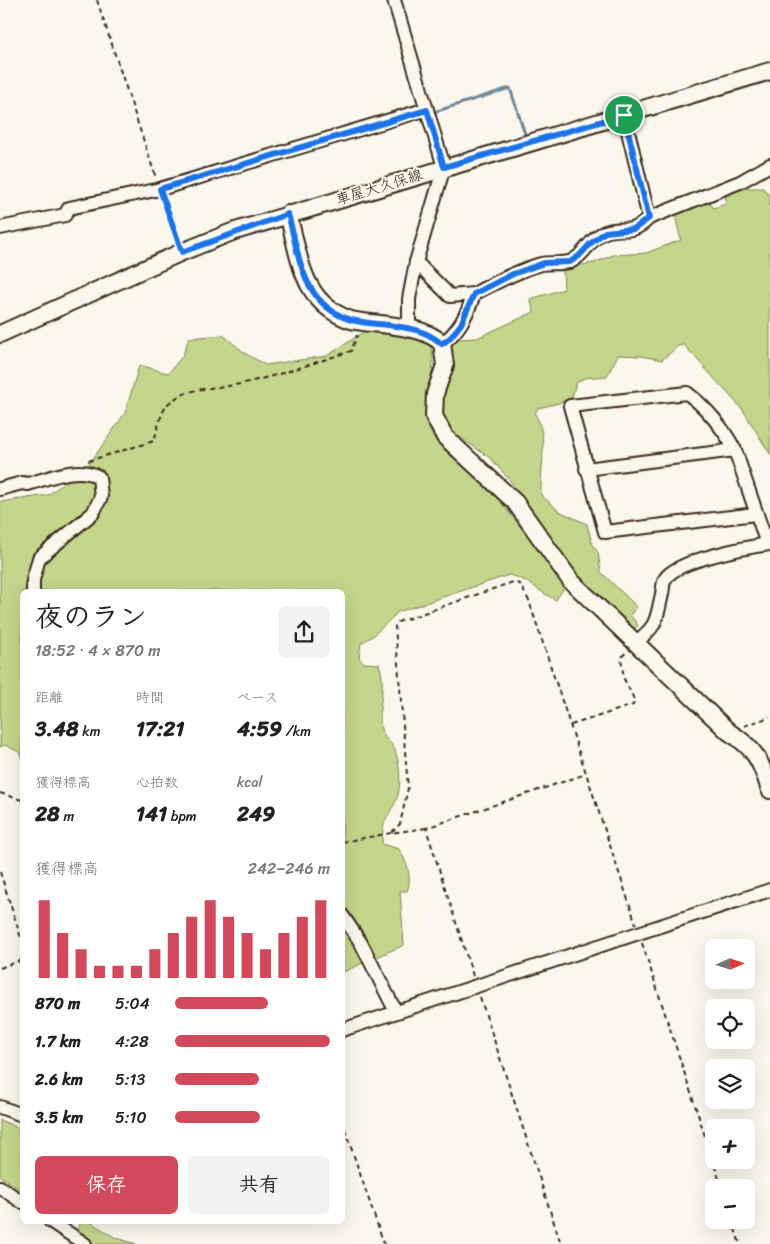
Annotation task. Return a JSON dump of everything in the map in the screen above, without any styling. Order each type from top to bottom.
[{"type":"main road","name":"車屋大久保線","points":[[0,334],[182,252],[288,214],[444,167],[625,120],[770,71]]},
{"type":"main road","points":[[288,214],[307,281],[314,297],[329,310],[352,320],[430,333],[442,344],[445,365],[435,394],[434,416],[445,437],[515,502],[571,581],[729,732],[745,742],[760,761],[770,790]]},
{"type":"street","points":[[394,0],[444,167],[416,262],[409,299],[409,328]]},
{"type":"street","points":[[0,228],[160,189],[427,110]]},
{"type":"street","points":[[625,120],[649,218]]},
{"type":"street","points":[[416,262],[450,296],[474,294],[513,274],[544,263],[570,262],[605,232],[634,229],[649,218],[740,182],[770,165]]},
{"type":"street","points":[[442,344],[450,338],[461,324],[474,294]]},
{"type":"street","points":[[636,642],[650,631],[656,621],[665,579],[674,569],[689,562],[769,544],[756,514],[746,476],[735,450],[728,438],[699,402],[686,393],[570,406],[605,532],[756,514]]},
{"type":"street","points":[[586,469],[735,450]]},
{"type":"street","points":[[0,489],[74,472],[90,472],[99,477],[101,497],[93,513],[39,558],[33,580],[33,589]]},
{"type":"street","points":[[345,1029],[770,890]]},
{"type":"street","points":[[345,919],[361,942],[396,1012]]},
{"type":"street","points":[[0,1107],[20,1114]]},
{"type":"street","points":[[0,1187],[20,1201]]},
{"type":"street","points":[[55,1224],[85,1244]]},
{"type":"path","points":[[97,0],[182,252]]},
{"type":"path","points":[[80,463],[154,441],[167,404],[198,388],[238,385],[280,374],[351,351],[363,322]]},
{"type":"path","points":[[391,833],[400,824],[408,788],[394,626],[398,622],[513,582],[520,584],[529,601],[719,1179]]},
{"type":"path","points":[[570,726],[632,705],[636,701],[624,680],[621,658],[636,642]]},
{"type":"path","points":[[729,732],[770,717]]},
{"type":"path","points":[[345,841],[426,828],[586,774]]},
{"type":"path","points":[[0,793],[20,799]]},
{"type":"path","points":[[426,828],[561,1244]]},
{"type":"path","points":[[0,872],[20,935]]},
{"type":"path","points":[[0,968],[20,961]]},
{"type":"path","points":[[345,1130],[384,1244]]},
{"type":"path","points":[[735,1229],[740,1244]]},
{"type":"green space","points":[[740,188],[763,188],[770,196],[770,454],[743,410],[684,345],[678,346],[662,360],[641,356],[618,355],[607,376],[584,378],[576,383],[572,397],[559,403],[538,408],[535,414],[542,433],[543,443],[541,495],[559,511],[587,524],[592,543],[598,553],[601,572],[637,607],[630,615],[638,625],[634,630],[581,583],[509,479],[490,458],[451,431],[440,410],[450,347],[456,339],[477,338],[534,312],[530,299],[564,289],[563,268],[594,263],[613,255],[646,253],[681,240],[674,212],[709,200],[713,208],[726,204],[725,191]]},
{"type":"green space","points":[[389,330],[406,332],[427,341],[432,349],[433,359],[426,407],[429,429],[450,455],[496,496],[565,586],[556,600],[522,579],[509,575],[398,612],[373,636],[361,643],[359,658],[364,663],[379,664],[382,680],[381,729],[383,735],[394,748],[399,769],[400,785],[398,795],[384,824],[382,844],[399,849],[409,875],[409,886],[407,891],[400,891],[404,945],[345,971],[345,589],[20,589],[20,755],[19,752],[5,745],[0,747],[0,502],[48,495],[90,463],[125,413],[139,366],[169,373],[183,355],[189,338],[223,335],[246,354],[266,365],[327,356],[365,331]]},
{"type":"green space","points":[[0,1120],[20,1129],[20,1190],[0,1176]]},
{"type":"green space","points":[[80,1224],[94,1224],[114,1237],[136,1244],[92,1244],[75,1233]]},
{"type":"waterway","points":[[657,113],[770,80]]},
{"type":"waterway","points":[[434,112],[510,88],[525,134]]},
{"type":"waterway","points":[[128,285],[193,256]]},
{"type":"route","points":[[427,110],[444,167],[624,115],[649,218],[642,226],[634,229],[610,231],[599,235],[579,256],[570,262],[559,264],[544,263],[513,274],[474,294],[461,324],[450,338],[442,344],[430,333],[416,329],[352,320],[329,310],[314,297],[307,281],[288,214],[232,232],[182,252],[160,189],[427,110]]}]
